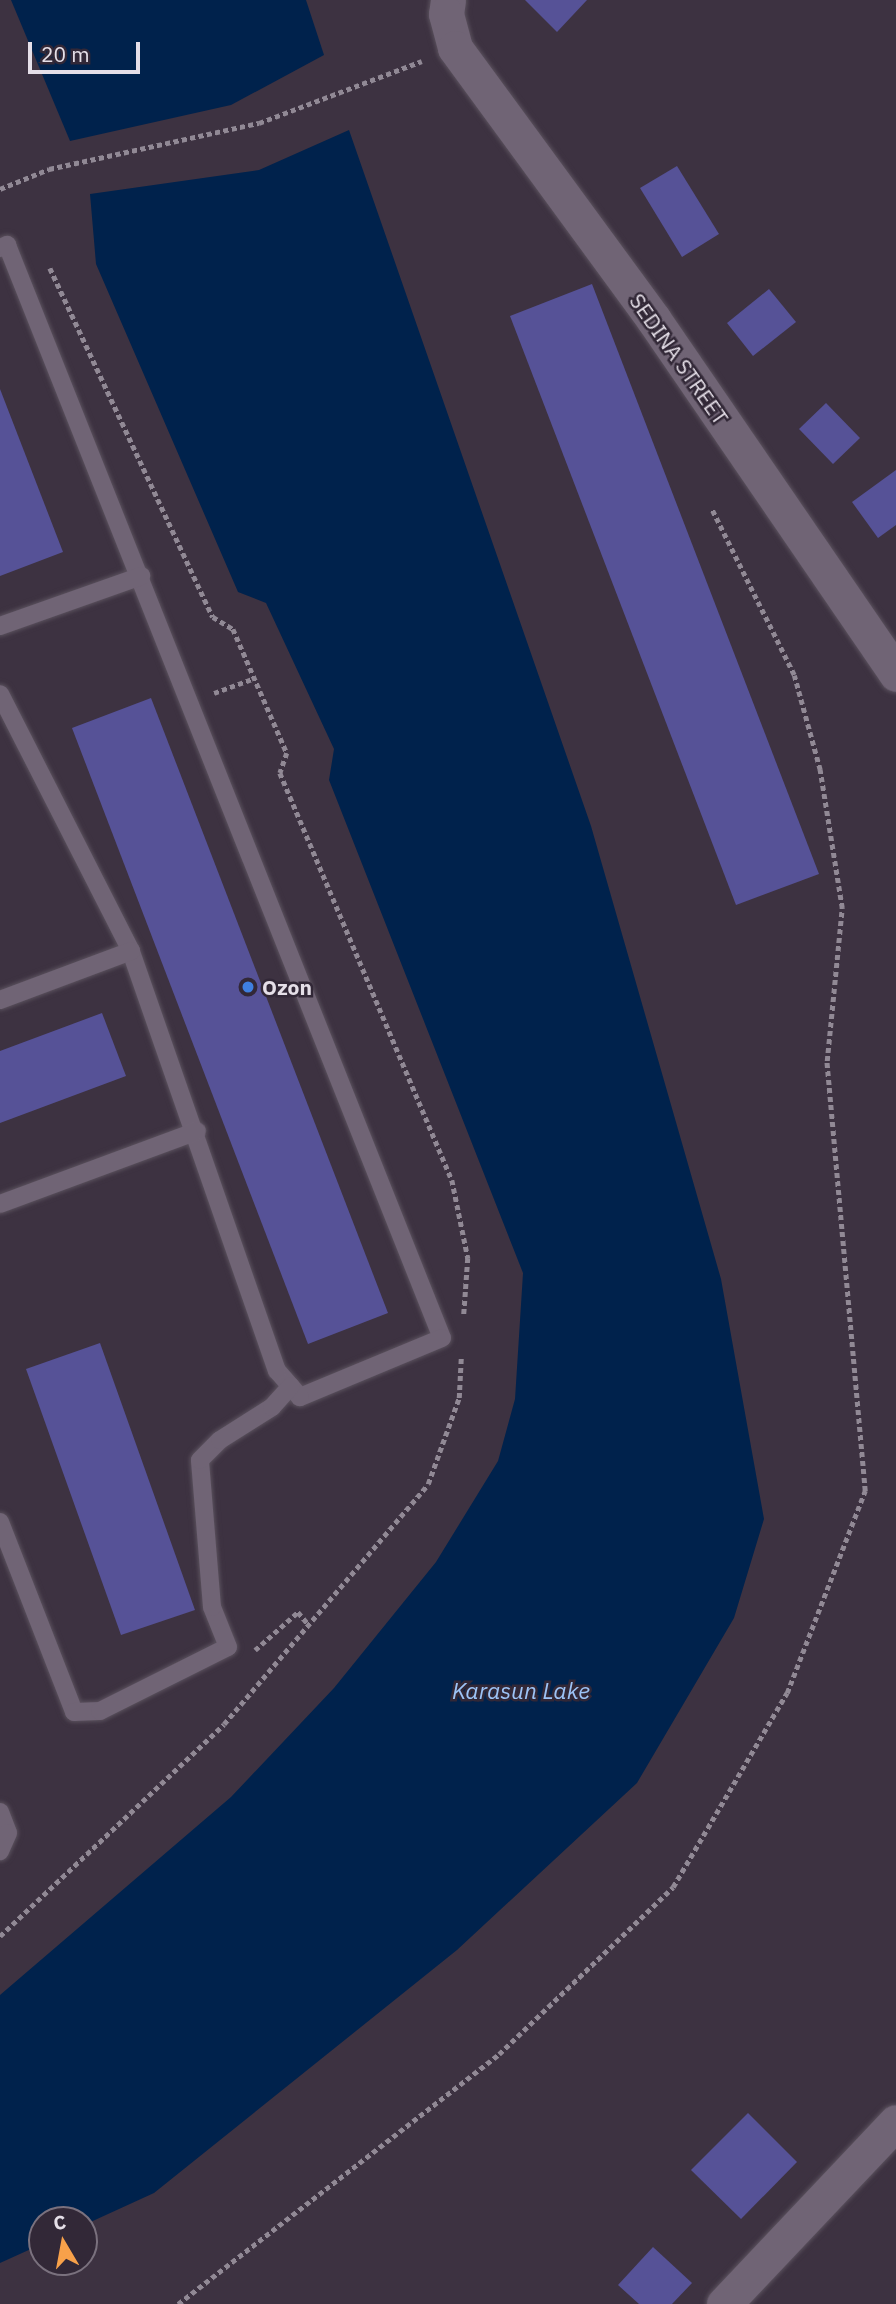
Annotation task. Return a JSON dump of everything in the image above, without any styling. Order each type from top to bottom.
[{"type":"street","name":"SEDINA STREET","points":[[448,0],[446,14],[456,48],[654,320],[896,674]]},
{"type":"street","points":[[724,2304],[896,2122]]},
{"type":"lane","points":[[0,694],[131,951],[197,1131],[277,1371],[300,1397],[442,1338],[141,576],[4,246]]},
{"type":"lane","points":[[0,626],[141,576]]},
{"type":"lane","points":[[0,1000],[131,951]]},
{"type":"lane","points":[[0,1204],[197,1131]]},
{"type":"lane","points":[[0,1522],[74,1712],[100,1711],[228,1647],[212,1607],[200,1460],[220,1440],[272,1407],[291,1386]]},
{"type":"lane","points":[[0,1812],[8,1833],[0,1851]]},
{"type":"path","points":[[0,189],[49,169],[259,123],[456,48]]},
{"type":"path","points":[[4,246],[27,239],[38,243],[213,617],[233,629],[287,753],[280,773],[453,1180],[468,1258],[464,1322]]},
{"type":"path","points":[[178,2304],[499,2054],[673,1887],[788,1693],[865,1492],[827,1061],[842,908],[821,770],[794,675],[712,510]]},
{"type":"path","points":[[0,1937],[224,1724],[428,1484],[459,1398],[462,1347]]},
{"type":"path","points":[[228,1647],[242,1662],[298,1612],[309,1625]]},
{"type":"water","points":[[11,0],[306,0],[324,55],[231,105],[70,141]]},
{"type":"water","name":"Karasun Lake","points":[[349,130],[591,826],[721,1279],[764,1519],[734,1618],[637,1783],[457,1950],[154,2193],[98,2219],[98,2206],[28,2206],[28,2250],[0,2263],[0,1995],[231,1797],[334,1688],[436,1562],[498,1461],[515,1399],[523,1273],[329,780],[334,749],[266,603],[238,592],[96,264],[90,194],[259,170]]},
{"type":"building","points":[[525,0],[587,0],[557,32]]},
{"type":"building","points":[[677,166],[719,234],[682,257],[640,188]]},
{"type":"building","points":[[592,284],[819,874],[736,905],[510,316]]},
{"type":"building","points":[[769,289],[796,322],[753,356],[727,323]]},
{"type":"building","points":[[0,389],[63,552],[0,576]]},
{"type":"building","points":[[826,403],[860,438],[833,464],[799,429]]},
{"type":"building","points":[[896,470],[896,525],[878,538],[852,502]]},
{"type":"building","points":[[151,698],[388,1313],[308,1344],[72,728]]},
{"type":"building","points":[[102,1013],[126,1076],[0,1123],[0,1051]]},
{"type":"building","points":[[100,1343],[195,1610],[121,1635],[26,1369]]},
{"type":"building","points":[[748,2113],[797,2162],[741,2219],[691,2170]]},
{"type":"building","points":[[653,2247],[692,2283],[672,2304],[639,2304],[618,2285]]},
{"type":"place","name":"Ozon","points":[[248,987]]}]
